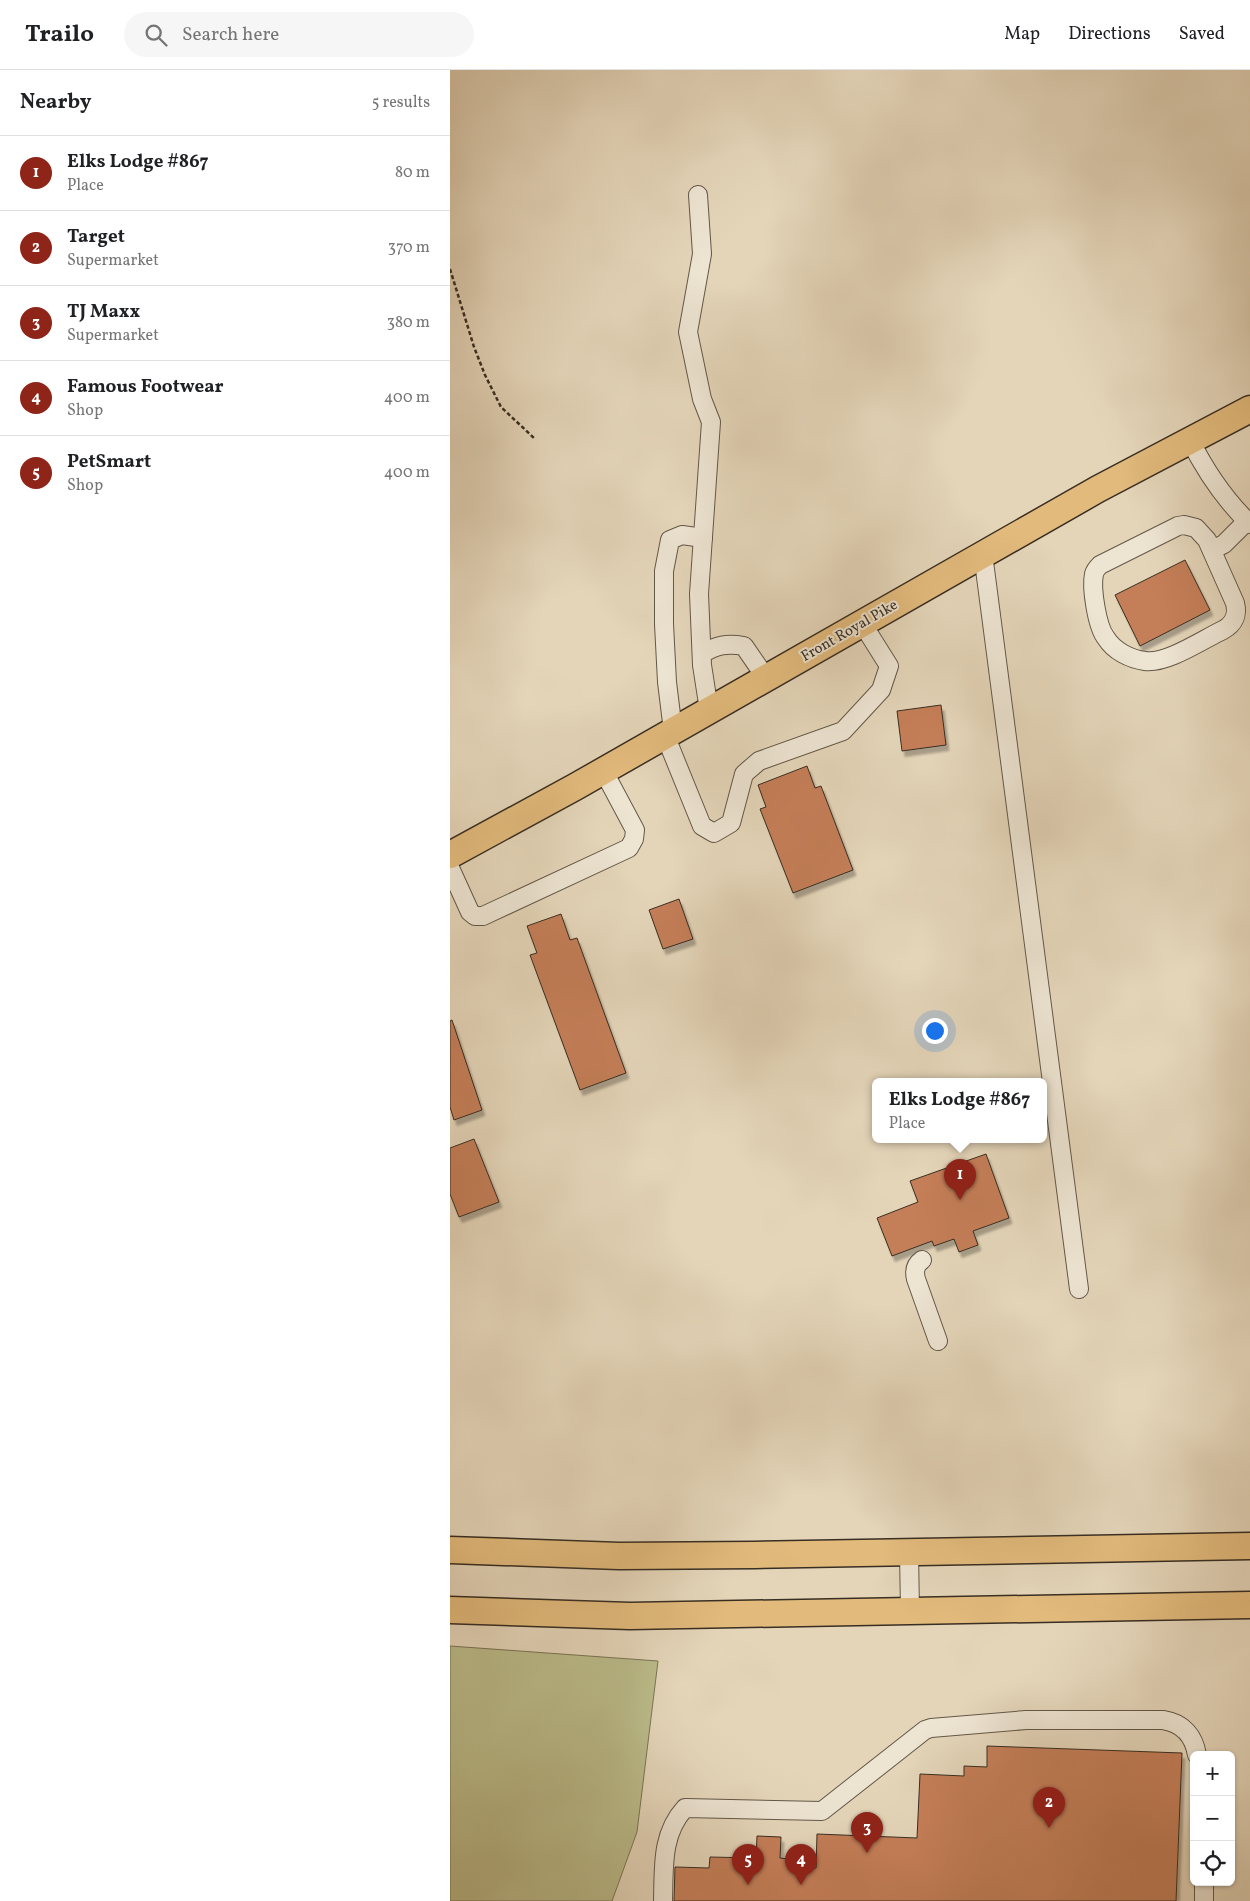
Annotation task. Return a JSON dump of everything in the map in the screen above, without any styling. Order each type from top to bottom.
[{"type":"highway","name":"Front Royal Pike","points":[[450,855],[475,843],[983,554],[1190,440],[1250,410]]},
{"type":"highway","points":[[450,1550],[619,1556],[818,1555],[1250,1546]]},
{"type":"highway","points":[[450,1610],[630,1616],[1250,1605]]},
{"type":"street","points":[[698,195],[702,254],[688,332],[702,399],[711,422],[699,594],[702,654],[709,710]]},
{"type":"street","points":[[1190,440],[1216,487],[1232,507],[1248,522],[1224,544],[1212,550]]},
{"type":"street","points":[[1184,525],[1196,528],[1207,540],[1212,550],[1237,608],[1234,620],[1230,626],[1170,656],[1154,661],[1136,659],[1126,655],[1106,640],[1100,626],[1093,580],[1096,569],[1100,565],[1178,526],[1184,525]]},
{"type":"street","points":[[703,538],[682,535],[670,540],[664,571],[664,624],[669,733],[702,826],[714,833],[731,823],[744,774],[759,761],[843,731],[881,690],[889,666],[862,623]]},
{"type":"street","points":[[983,554],[1079,1289]]},
{"type":"street","points":[[702,654],[715,646],[731,643],[744,646],[766,678]]},
{"type":"street","points":[[450,868],[470,912],[475,916],[483,916],[629,848],[634,839],[634,830],[603,770]]},
{"type":"street","points":[[922,1260],[915,1270],[916,1279],[938,1341]]},
{"type":"street","points":[[910,1552],[910,1611]]},
{"type":"street","points":[[663,1901],[666,1845],[673,1826],[685,1808],[822,1811],[929,1728],[1026,1720],[1163,1720],[1184,1728],[1193,1741],[1196,1751]]},
{"type":"street","points":[[1204,1886],[1204,1901]]},
{"type":"path","points":[[450,269],[474,347],[485,375],[501,407],[535,439]]},
{"type":"green space","points":[[450,1646],[658,1661],[637,1832],[612,1901],[450,1901]]},
{"type":"building","points":[[1185,560],[1210,610],[1140,646],[1115,595]]},
{"type":"building","points":[[941,705],[946,745],[902,751],[897,711]]},
{"type":"building","points":[[807,766],[815,788],[821,786],[853,870],[793,893],[760,809],[766,807],[758,785]]},
{"type":"building","points":[[679,899],[693,939],[663,949],[649,910]]},
{"type":"building","points":[[561,914],[570,940],[577,938],[626,1073],[580,1090],[530,955],[537,953],[527,926]]},
{"type":"building","points":[[452,1020],[482,1110],[454,1120],[450,1107],[450,1021]]},
{"type":"building","points":[[474,1139],[499,1202],[459,1217],[450,1194],[450,1148]]},
{"type":"building","points":[[986,1154],[1009,1218],[973,1231],[978,1245],[959,1252],[954,1239],[934,1246],[932,1241],[892,1256],[877,1218],[918,1202],[910,1181]]},
{"type":"building","points":[[987,1746],[1182,1753],[1176,1901],[674,1901],[675,1867],[709,1868],[710,1857],[756,1858],[757,1836],[781,1837],[780,1858],[788,1859],[788,1867],[816,1868],[817,1834],[917,1838],[920,1774],[964,1776],[964,1766],[987,1767]]},
{"type":"place","name":"Elks Lodge #867","points":[[960,1200]]},
{"type":"place","name":"Target","points":[[1049,1828]]},
{"type":"place","name":"TJ Maxx","points":[[867,1853]]},
{"type":"place","name":"PetSmart","points":[[748,1885]]},
{"type":"place","name":"Famous Footwear","points":[[801,1885]]}]
